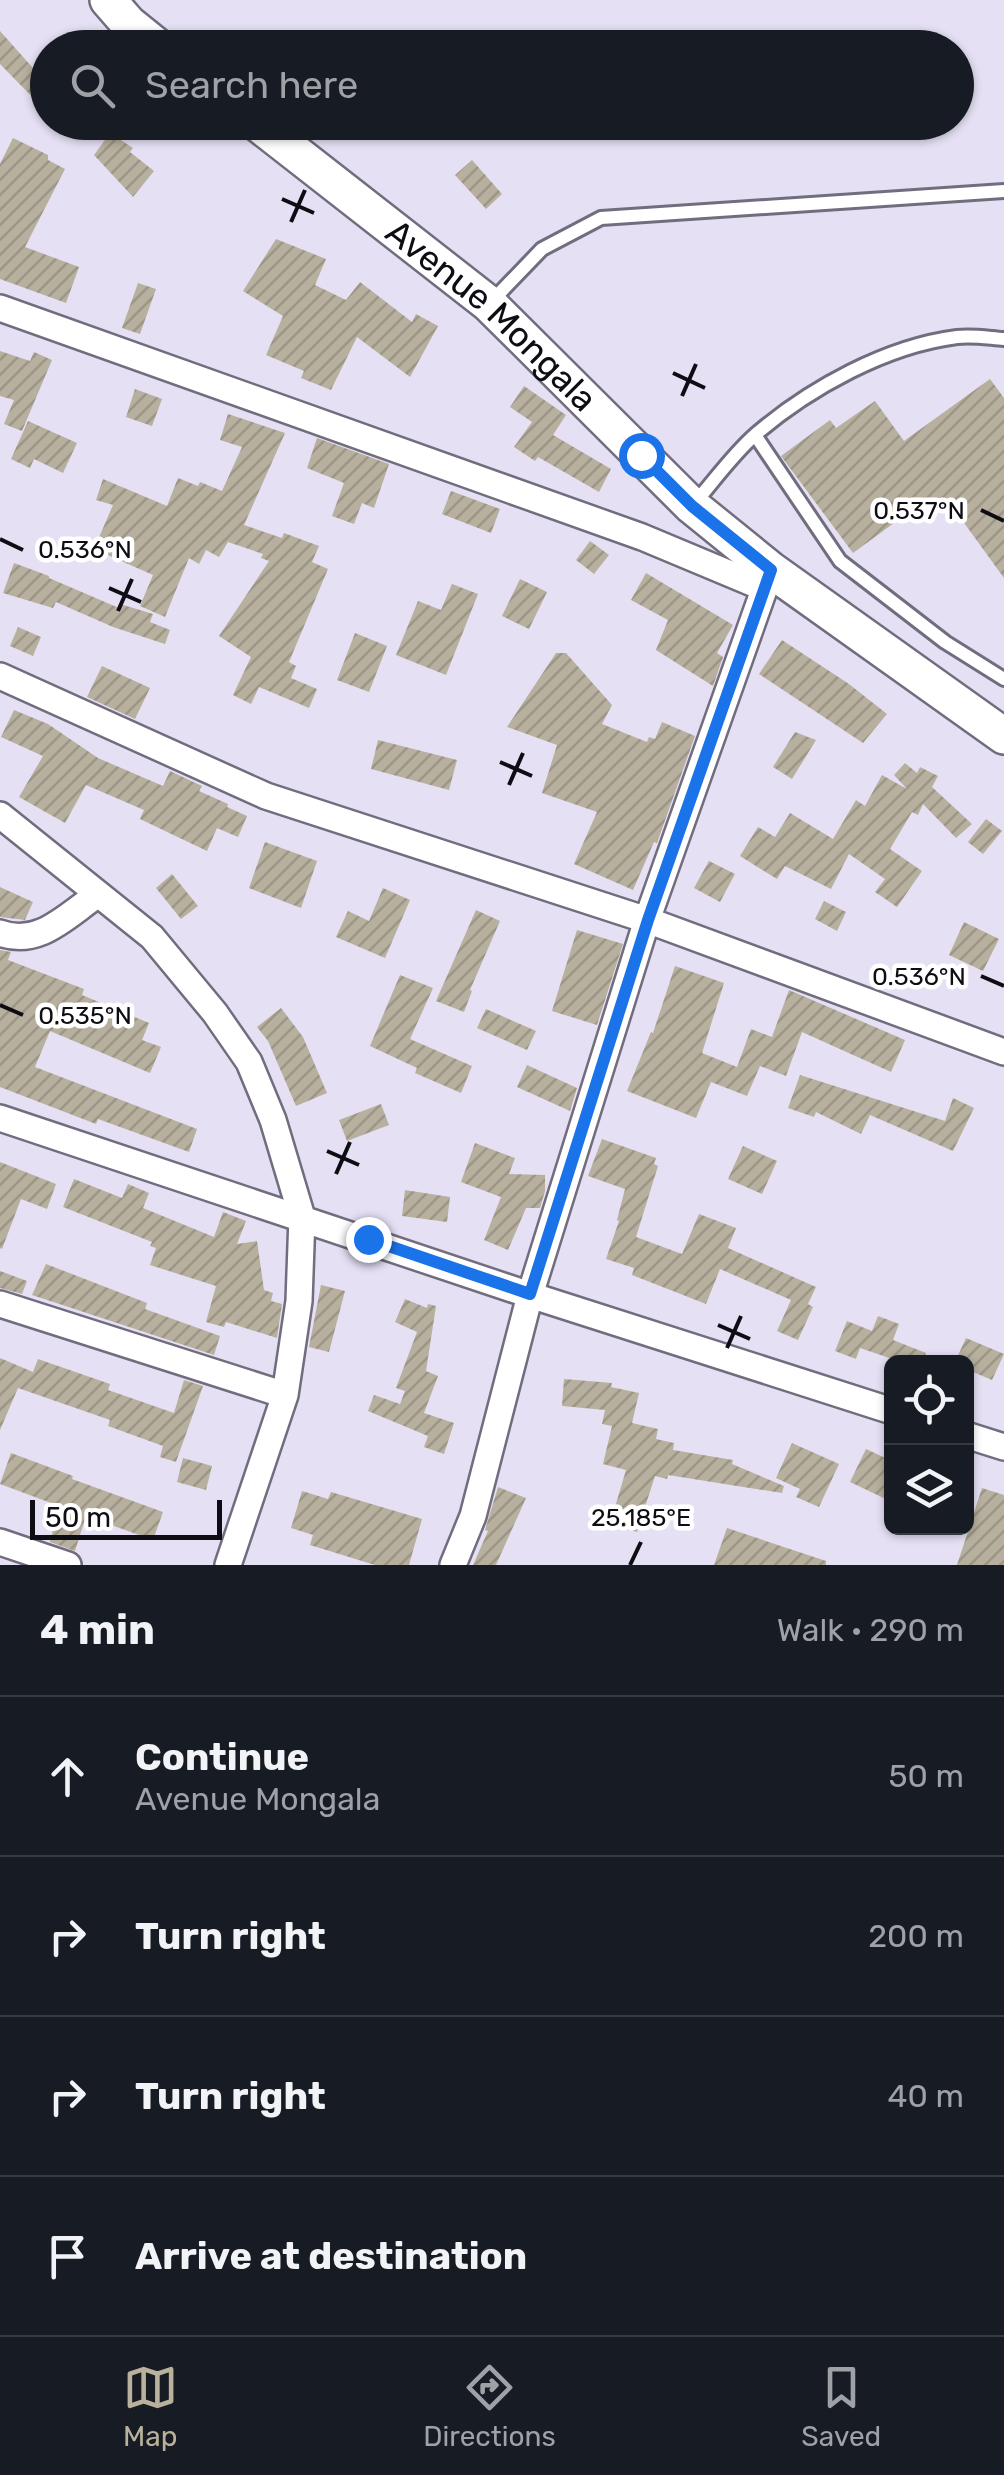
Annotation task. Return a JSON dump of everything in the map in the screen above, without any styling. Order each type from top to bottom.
[{"type":"street","points":[[108,0],[137,30]]},
{"type":"street","name":"Avenue Mongala","points":[[279,140],[490,304],[767,579],[1004,736]]},
{"type":"street","points":[[0,308],[767,579],[648,920],[530,1294],[474,1516],[452,1565]]},
{"type":"street","points":[[0,676],[266,796],[648,920],[1004,1052]]},
{"type":"street","points":[[0,815],[152,937],[250,1062],[273,1120],[302,1217],[299,1301],[285,1395],[228,1565]]},
{"type":"street","points":[[0,933],[12,938],[39,935],[97,895]]},
{"type":"street","points":[[0,1118],[884,1408]]},
{"type":"street","points":[[0,1304],[285,1395]]},
{"type":"street","points":[[974,1438],[1004,1447]]},
{"type":"street","points":[[0,1542],[68,1565]]},
{"type":"lane","points":[[490,304],[542,249],[601,218],[1004,191]]},
{"type":"lane","points":[[692,506],[755,436],[810,396],[871,362],[914,346],[961,336],[1004,338]]},
{"type":"lane","points":[[755,436],[840,561],[945,642],[1004,679]]},
{"type":"building","points":[[0,31],[30,65],[30,95],[0,64]]},
{"type":"building","points":[[13,138],[48,155],[48,160],[65,169],[25,247],[79,267],[66,303],[0,279],[0,164]]},
{"type":"building","points":[[105,140],[121,140],[154,171],[133,197],[94,155]]},
{"type":"building","points":[[472,160],[502,194],[486,209],[455,175]]},
{"type":"building","points":[[276,239],[326,259],[315,285],[346,300],[360,282],[412,322],[416,314],[438,326],[410,377],[357,337],[331,390],[301,378],[304,371],[266,355],[283,316],[243,291]]},
{"type":"building","points":[[138,283],[156,289],[140,334],[122,328]]},
{"type":"building","points":[[0,351],[30,361],[34,352],[52,360],[22,431],[4,424],[14,400],[0,396]]},
{"type":"building","points":[[990,379],[1004,398],[1004,578],[946,498],[916,520],[909,512],[853,553],[781,456],[830,420],[836,428],[875,401],[904,441]]},
{"type":"building","points":[[524,386],[566,415],[553,435],[611,469],[599,492],[514,447],[532,422],[510,407]]},
{"type":"building","points":[[135,389],[162,399],[152,426],[126,417]]},
{"type":"building","points":[[228,414],[285,433],[244,525],[282,538],[284,533],[319,546],[312,562],[328,569],[289,662],[296,666],[291,678],[317,689],[309,708],[259,687],[251,704],[233,695],[251,657],[219,636],[269,561],[261,558],[263,554],[228,542],[219,557],[206,550],[199,564],[189,558],[165,617],[140,606],[153,575],[94,549],[113,505],[96,500],[103,479],[167,506],[178,478],[222,491],[242,447],[220,440]]},
{"type":"building","points":[[28,421],[77,443],[63,473],[34,459],[30,468],[11,459]]},
{"type":"building","points":[[317,438],[389,464],[374,508],[362,503],[354,524],[332,516],[344,483],[307,468]]},
{"type":"building","points":[[451,491],[500,509],[491,533],[442,514]]},
{"type":"building","points":[[590,541],[609,555],[594,574],[576,560]]},
{"type":"building","points":[[14,563],[119,608],[120,604],[153,614],[150,622],[170,630],[165,644],[56,602],[53,608],[3,593]]},
{"type":"building","points":[[646,573],[733,625],[717,653],[723,657],[713,686],[656,650],[668,620],[631,600]]},
{"type":"building","points":[[520,579],[547,592],[529,629],[502,616]]},
{"type":"building","points":[[452,584],[478,594],[446,675],[396,655],[418,601],[441,610]]},
{"type":"building","points":[[18,627],[41,637],[33,656],[10,646]]},
{"type":"building","points":[[355,633],[387,646],[369,692],[337,680]]},
{"type":"building","points":[[782,640],[887,714],[863,743],[759,674]]},
{"type":"building","points":[[556,653],[566,653],[612,705],[602,724],[647,742],[649,737],[655,739],[662,722],[695,736],[657,843],[654,842],[633,890],[574,864],[597,812],[542,793],[557,745],[507,727]]},
{"type":"building","points":[[102,666],[150,688],[135,719],[87,697]]},
{"type":"building","points":[[14,710],[48,724],[98,758],[163,786],[170,771],[202,786],[199,791],[247,816],[238,837],[217,828],[207,851],[140,819],[144,810],[86,785],[65,823],[19,797],[43,756],[1,737]]},
{"type":"building","points":[[795,732],[816,740],[792,779],[773,767]]},
{"type":"building","points":[[378,740],[457,760],[449,790],[371,769]]},
{"type":"building","points":[[905,763],[917,773],[920,767],[938,776],[932,787],[972,824],[956,838],[923,804],[918,815],[912,812],[890,849],[922,871],[897,907],[875,892],[885,879],[849,854],[831,889],[785,866],[777,879],[740,856],[758,827],[775,837],[790,813],[833,839],[856,800],[865,806],[882,775],[907,789],[894,775]]},
{"type":"building","points":[[986,819],[1002,831],[983,854],[968,842]]},
{"type":"building","points":[[265,842],[317,861],[301,908],[249,888]]},
{"type":"building","points":[[709,861],[735,874],[720,902],[694,888]]},
{"type":"building","points":[[172,874],[198,906],[181,919],[156,888]]},
{"type":"building","points":[[0,887],[33,902],[25,920],[0,917]]},
{"type":"building","points":[[383,888],[410,900],[385,958],[336,937],[348,911],[369,921]]},
{"type":"building","points":[[824,901],[846,912],[837,931],[815,919]]},
{"type":"building","points":[[476,910],[500,921],[464,1012],[436,1001]]},
{"type":"building","points":[[964,922],[999,939],[983,971],[949,955]]},
{"type":"building","points":[[577,930],[623,944],[597,1025],[552,1011]]},
{"type":"building","points":[[0,950],[11,952],[8,960],[84,989],[82,995],[149,1023],[142,1040],[161,1047],[150,1073],[50,1031],[35,1067],[197,1129],[189,1152],[98,1119],[96,1124],[0,1087]]},
{"type":"building","points":[[675,966],[724,983],[702,1053],[737,1067],[751,1029],[772,1037],[789,990],[905,1040],[891,1072],[802,1032],[786,1076],[760,1066],[747,1096],[711,1082],[696,1118],[627,1091],[653,1033]]},
{"type":"building","points":[[400,975],[433,988],[410,1039],[472,1066],[461,1093],[415,1073],[417,1068],[370,1046]]},
{"type":"building","points":[[281,1008],[303,1037],[327,1093],[296,1106],[268,1041],[257,1027]]},
{"type":"building","points":[[486,1009],[536,1031],[527,1050],[477,1028]]},
{"type":"building","points":[[527,1065],[577,1088],[570,1111],[517,1087]]},
{"type":"building","points":[[800,1075],[945,1121],[953,1098],[974,1108],[953,1151],[870,1115],[861,1134],[816,1112],[814,1117],[788,1108]]},
{"type":"building","points":[[381,1104],[389,1125],[347,1141],[339,1120]]},
{"type":"building","points":[[602,1139],[656,1158],[654,1164],[658,1166],[636,1237],[682,1254],[699,1214],[736,1228],[728,1248],[816,1287],[808,1304],[813,1307],[798,1340],[777,1331],[791,1300],[720,1269],[706,1304],[632,1275],[634,1268],[606,1259],[625,1189],[588,1176]]},
{"type":"building","points":[[475,1143],[515,1158],[509,1174],[545,1175],[540,1208],[526,1208],[508,1250],[484,1240],[501,1197],[461,1182]]},
{"type":"building","points":[[743,1146],[777,1161],[762,1194],[728,1179]]},
{"type":"building","points":[[0,1162],[56,1184],[47,1209],[21,1199],[2,1249],[0,1248]]},
{"type":"building","points":[[74,1179],[122,1198],[128,1184],[149,1193],[143,1208],[214,1237],[223,1212],[246,1221],[237,1244],[257,1241],[264,1290],[273,1293],[271,1301],[282,1304],[277,1338],[226,1322],[224,1327],[206,1322],[216,1286],[150,1265],[156,1248],[150,1246],[152,1242],[63,1207]]},
{"type":"building","points":[[405,1190],[450,1197],[447,1222],[402,1216]]},
{"type":"building","points":[[46,1264],[147,1303],[145,1309],[220,1336],[214,1355],[32,1295]]},
{"type":"building","points":[[0,1271],[27,1281],[22,1294],[0,1288]]},
{"type":"building","points":[[321,1285],[345,1291],[329,1352],[309,1347]]},
{"type":"building","points":[[405,1299],[427,1308],[428,1304],[436,1306],[426,1371],[438,1376],[424,1413],[454,1423],[444,1454],[424,1447],[428,1436],[368,1411],[374,1395],[400,1404],[405,1391],[396,1388],[417,1332],[395,1322]]},
{"type":"building","points":[[878,1316],[899,1324],[893,1340],[926,1353],[884,1356],[860,1348],[856,1359],[835,1351],[847,1321],[872,1331]]},
{"type":"building","points":[[966,1338],[1004,1354],[992,1380],[974,1372],[974,1355],[958,1355]]},
{"type":"building","points":[[0,1358],[33,1372],[38,1359],[110,1384],[108,1390],[174,1413],[184,1380],[203,1386],[176,1462],[160,1457],[163,1446],[108,1426],[110,1420],[18,1388],[0,1430]]},
{"type":"building","points":[[564,1379],[612,1383],[611,1387],[639,1393],[632,1423],[658,1429],[656,1439],[674,1443],[673,1450],[733,1460],[732,1464],[784,1486],[782,1493],[655,1476],[637,1532],[610,1524],[626,1470],[603,1464],[612,1426],[602,1424],[605,1410],[562,1406]]},
{"type":"building","points":[[792,1443],[839,1464],[819,1507],[796,1497],[800,1489],[776,1478]]},
{"type":"building","points":[[866,1449],[884,1457],[884,1498],[850,1482]]},
{"type":"building","points":[[11,1453],[163,1512],[153,1540],[86,1516],[75,1551],[50,1542],[59,1506],[0,1484]]},
{"type":"building","points":[[183,1458],[212,1466],[206,1490],[177,1482]]},
{"type":"building","points":[[498,1487],[526,1498],[496,1565],[473,1565],[488,1531],[485,1530]]},
{"type":"building","points":[[982,1488],[1004,1495],[1004,1565],[957,1565],[967,1535],[974,1535],[974,1513]]},
{"type":"building","points":[[302,1491],[328,1499],[331,1492],[422,1519],[409,1565],[375,1565],[310,1545],[313,1535],[291,1528]]},
{"type":"building","points":[[727,1528],[826,1561],[826,1565],[714,1565]]},
{"type":"route","points":[[368,1239],[530,1294],[648,920],[771,570],[692,506],[641,455]]}]
